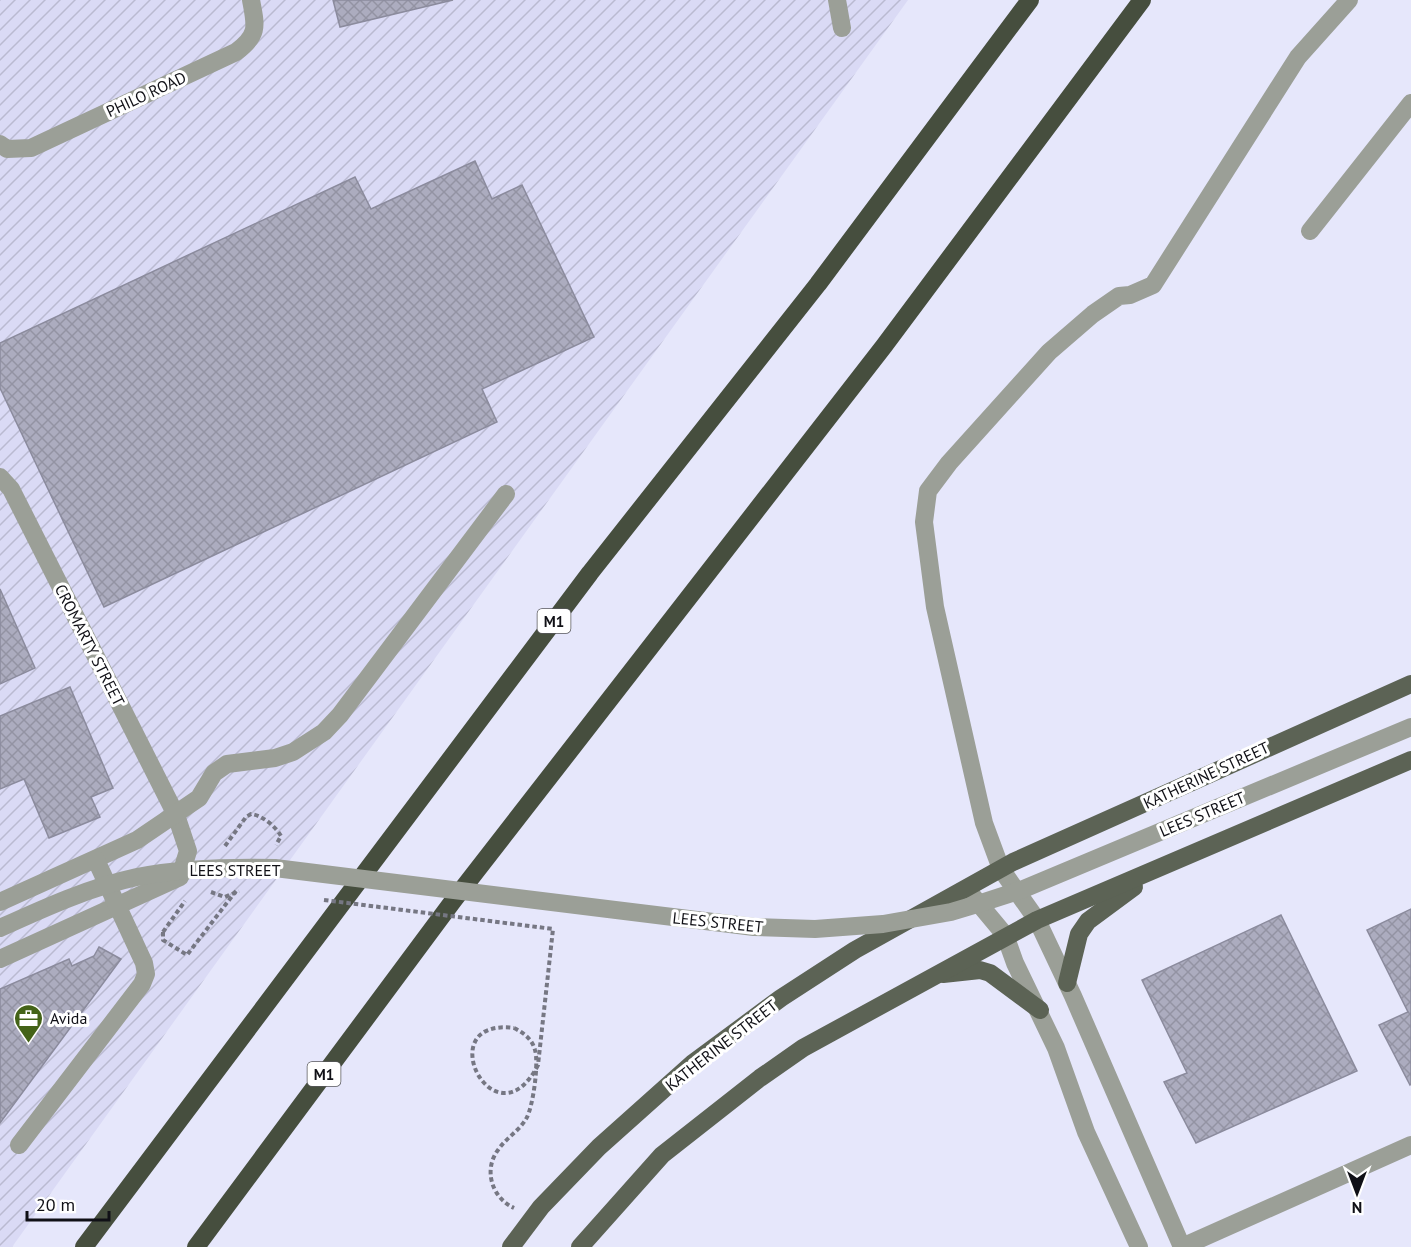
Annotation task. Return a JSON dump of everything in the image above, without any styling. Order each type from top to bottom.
[{"type":"highway","name":"M1","points":[[84,1247],[590,573],[818,284],[1030,0]]},
{"type":"highway","name":"M1","points":[[196,1247],[453,901],[884,346],[1142,0]]},
{"type":"main road","name":"KATHERINE STREET","points":[[511,1247],[534,1217],[599,1147],[693,1063],[742,1026],[855,950],[967,890],[1001,869],[1335,716],[1411,684]]},
{"type":"main road","points":[[580,1247],[662,1155],[726,1103],[803,1048],[1005,935],[1411,760]]},
{"type":"main road","points":[[1067,983],[1079,934],[1088,921],[1165,865]]},
{"type":"main road","points":[[931,976],[980,970],[990,973],[1040,1010]]},
{"type":"street","name":"PHILO ROAD","points":[[0,144],[7,149],[31,148],[236,52],[251,40],[256,24],[251,0]]},
{"type":"street","points":[[837,0],[842,28]]},
{"type":"street","points":[[1349,0],[1298,57],[1153,285],[1130,295],[1119,296],[1093,314],[1049,352],[949,463],[928,491],[924,522],[935,607],[984,823],[1001,869],[1037,920],[1067,983],[1182,1247],[1411,1145]]},
{"type":"street","points":[[1310,231],[1411,103]]},
{"type":"street","name":"CROMARTY STREET","points":[[0,477],[11,489],[176,815],[188,851],[180,877],[0,959]]},
{"type":"street","points":[[0,902],[137,840],[199,798],[214,773],[227,764],[275,758],[293,752],[324,732],[340,715],[506,495]]},
{"type":"street","name":"LEES STREET","points":[[0,928],[72,898],[136,877],[193,869],[244,867],[274,868],[754,927],[815,929],[883,924],[951,912],[1021,890],[1411,727]]},
{"type":"street","points":[[19,1145],[142,984],[146,974],[144,963],[96,860]]},
{"type":"street","points":[[967,890],[1005,935],[1015,963],[1040,1010],[1086,1132],[1139,1247]]},
{"type":"path","points":[[163,932],[163,940],[187,955],[235,891],[243,891]]},
{"type":"path","points":[[318,899],[552,929],[538,1065],[528,1081],[511,1091],[500,1092],[490,1089],[475,1075],[472,1054],[482,1035],[503,1027],[524,1033],[536,1051],[536,1062],[528,1118],[498,1150],[492,1163],[490,1176],[498,1196],[506,1204],[534,1217]]},
{"type":"shaded area","points":[[0,0],[908,0],[12,1247],[0,1247]]},
{"type":"building","points":[[333,0],[453,0],[340,27]]},
{"type":"building","points":[[475,161],[492,199],[522,185],[594,337],[482,389],[497,422],[104,607],[0,388],[0,343],[355,177],[371,209]]},
{"type":"building","points":[[0,589],[35,668],[0,684]]},
{"type":"building","points":[[70,687],[113,788],[91,797],[100,817],[49,838],[24,779],[0,789],[0,716]]},
{"type":"building","points":[[1411,909],[1410,1085],[1379,1025],[1408,1012],[1367,930]]},
{"type":"building","points":[[1281,915],[1357,1071],[1196,1143],[1164,1082],[1187,1073],[1142,980]]},
{"type":"building","points":[[99,947],[121,959],[0,1123],[0,989],[69,959],[72,966],[94,956]]},
{"type":"place","name":"Avida","points":[[29,1044]]}]
